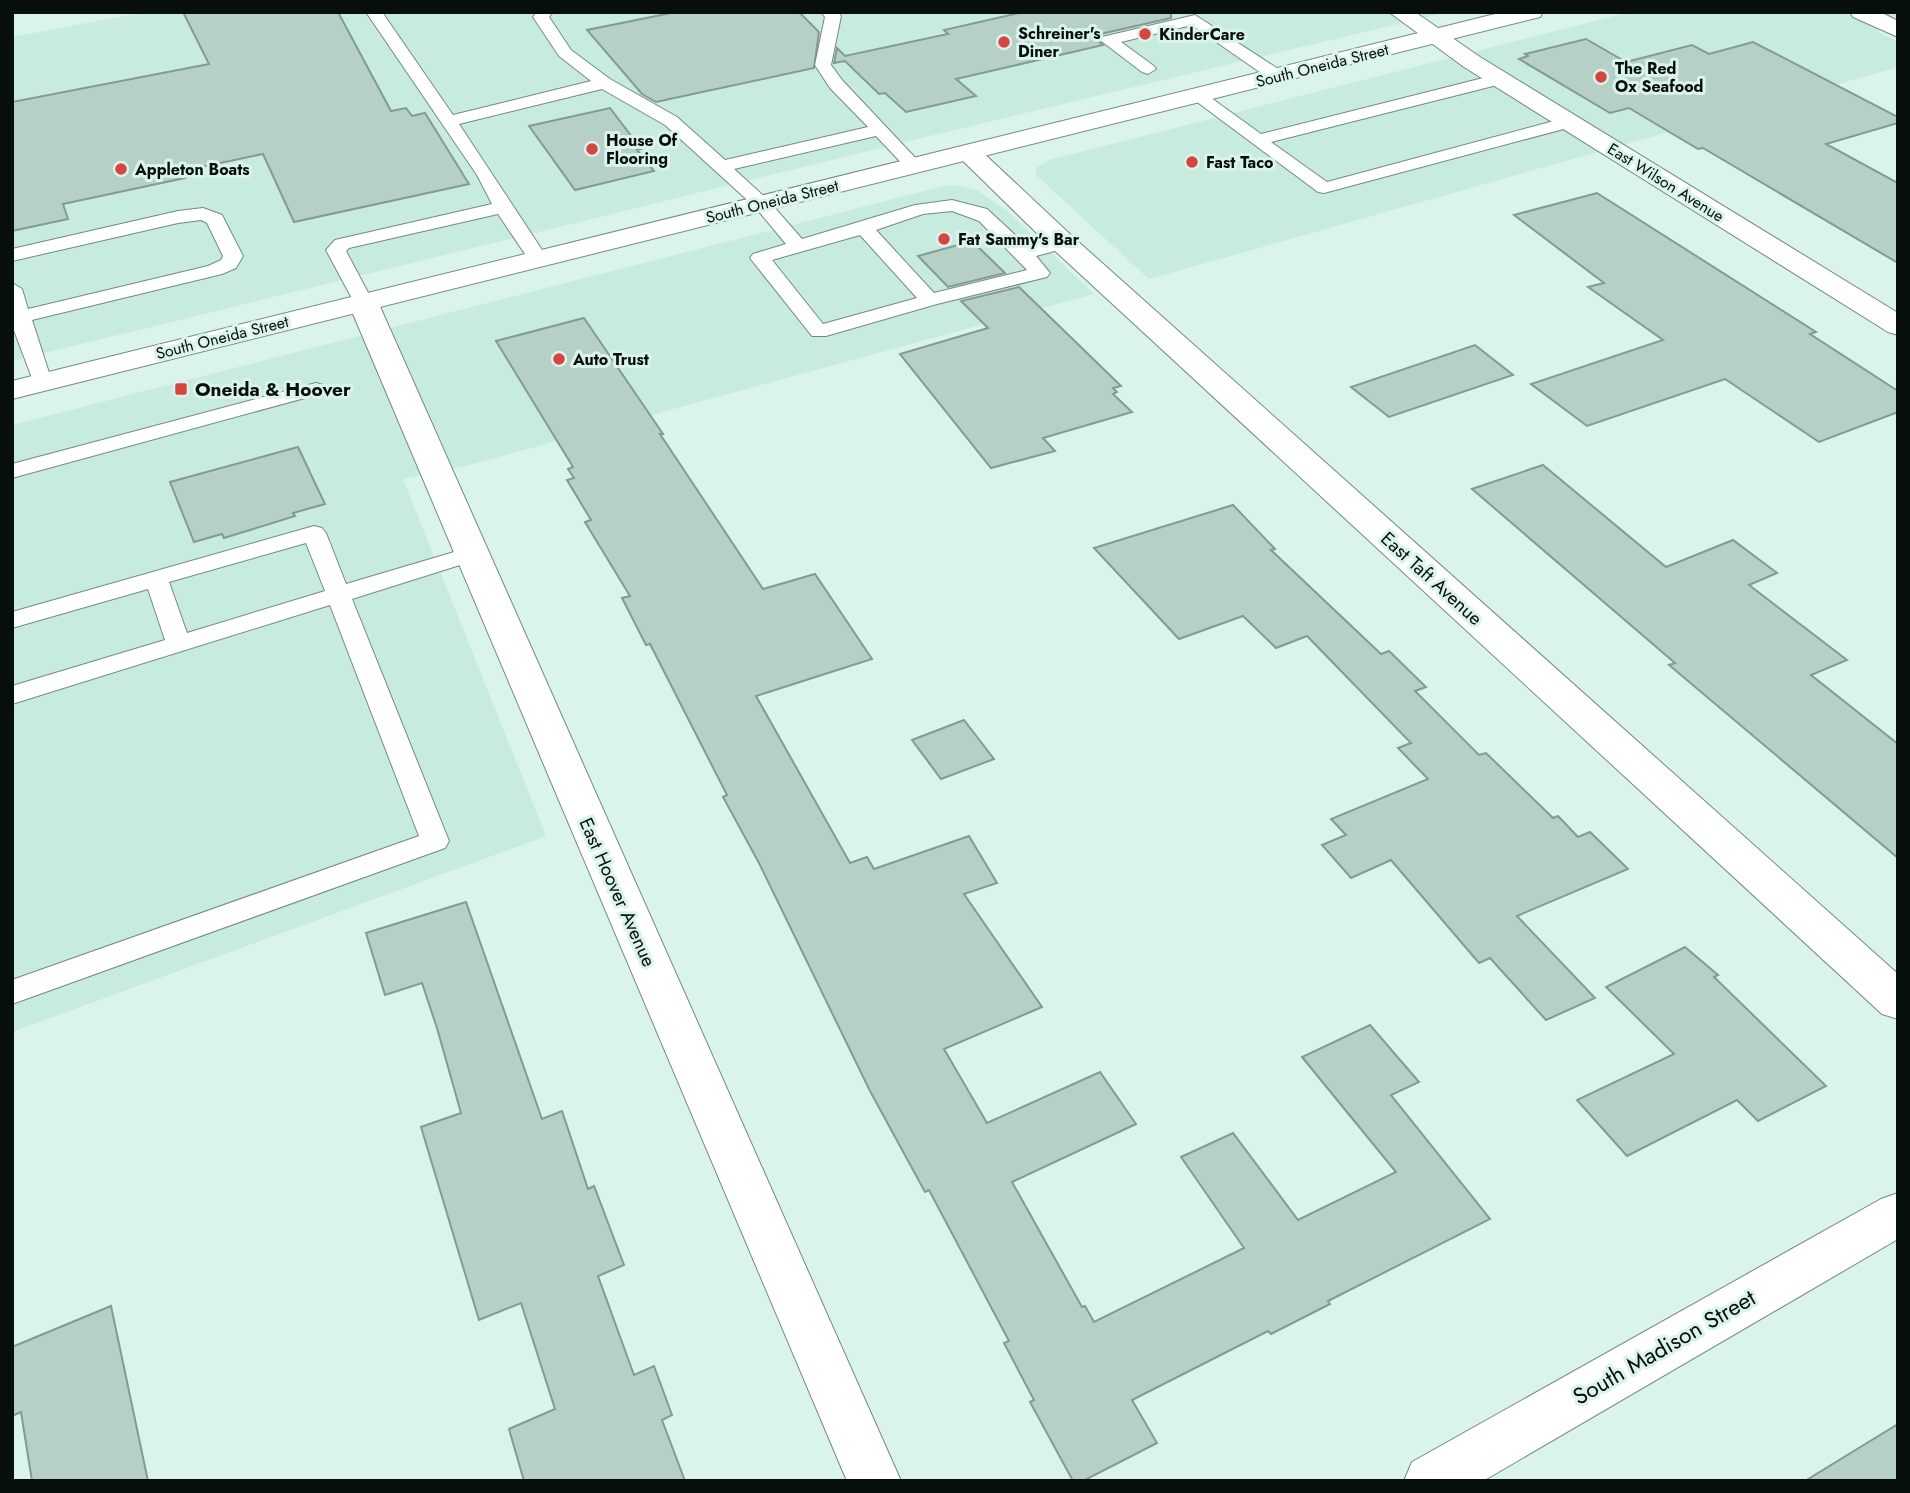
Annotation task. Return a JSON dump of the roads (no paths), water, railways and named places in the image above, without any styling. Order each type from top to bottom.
[{"type":"street","name":"East Wilson Avenue","points":[[1400,12],[1499,79],[1898,326]]},
{"type":"street","name":"South Oneida Street","points":[[12,390],[1532,12]]},
{"type":"street","points":[[1861,12],[1898,30]]},
{"type":"street","name":"East Taft Avenue","points":[[969,153],[1063,243],[1898,1001]]},
{"type":"street","name":"East Hoover Avenue","points":[[363,302],[874,1481]]},
{"type":"street","name":"South Madison Street","points":[[1431,1481],[1898,1214]]},
{"type":"lane","points":[[374,12],[486,175],[503,207],[538,259]]},
{"type":"lane","points":[[545,12],[541,17],[565,53],[604,83],[670,121],[762,204],[798,246]]},
{"type":"lane","points":[[829,12],[833,16],[823,65],[878,130],[914,166]]},
{"type":"lane","points":[[1148,69],[1108,40],[1195,20],[1277,76]]},
{"type":"lane","points":[[1257,140],[1499,79]]},
{"type":"lane","points":[[449,121],[604,83]]},
{"type":"lane","points":[[1197,96],[1324,188],[1569,122]]},
{"type":"lane","points":[[723,166],[878,130]]},
{"type":"lane","points":[[957,206],[980,213],[1024,254],[1040,273],[930,300],[819,332],[760,258],[798,246],[919,210],[957,206]]},
{"type":"lane","points":[[363,302],[336,250],[342,244],[503,207]]},
{"type":"lane","points":[[12,255],[178,217],[203,214],[215,219],[233,257],[229,264],[215,270],[17,318]]},
{"type":"lane","points":[[864,228],[930,300]]},
{"type":"lane","points":[[1024,254],[1063,243]]},
{"type":"lane","points":[[12,289],[17,318],[42,382]]},
{"type":"lane","points":[[12,471],[316,389]]},
{"type":"lane","points":[[12,620],[314,533],[435,841],[12,992]]},
{"type":"lane","points":[[12,695],[471,554]]},
{"type":"lane","points":[[156,578],[178,643]]},
{"type":"place","name":"KinderCare","points":[[1145,34]]},
{"type":"place","name":"Schreiner's Diner","points":[[1004,42]]},
{"type":"place","name":"The Red Ox Seafood","points":[[1601,77]]},
{"type":"place","name":"House Of Flooring","points":[[592,149]]},
{"type":"place","name":"Fast Taco","points":[[1192,162]]},
{"type":"place","name":"Appleton Boats","points":[[121,169]]},
{"type":"place","name":"Fat Sammy's Bar","points":[[944,239]]},
{"type":"place","name":"Auto Trust","points":[[559,359]]},
{"type":"place","name":"Oneida & Hoover","points":[[181,389]]}]
